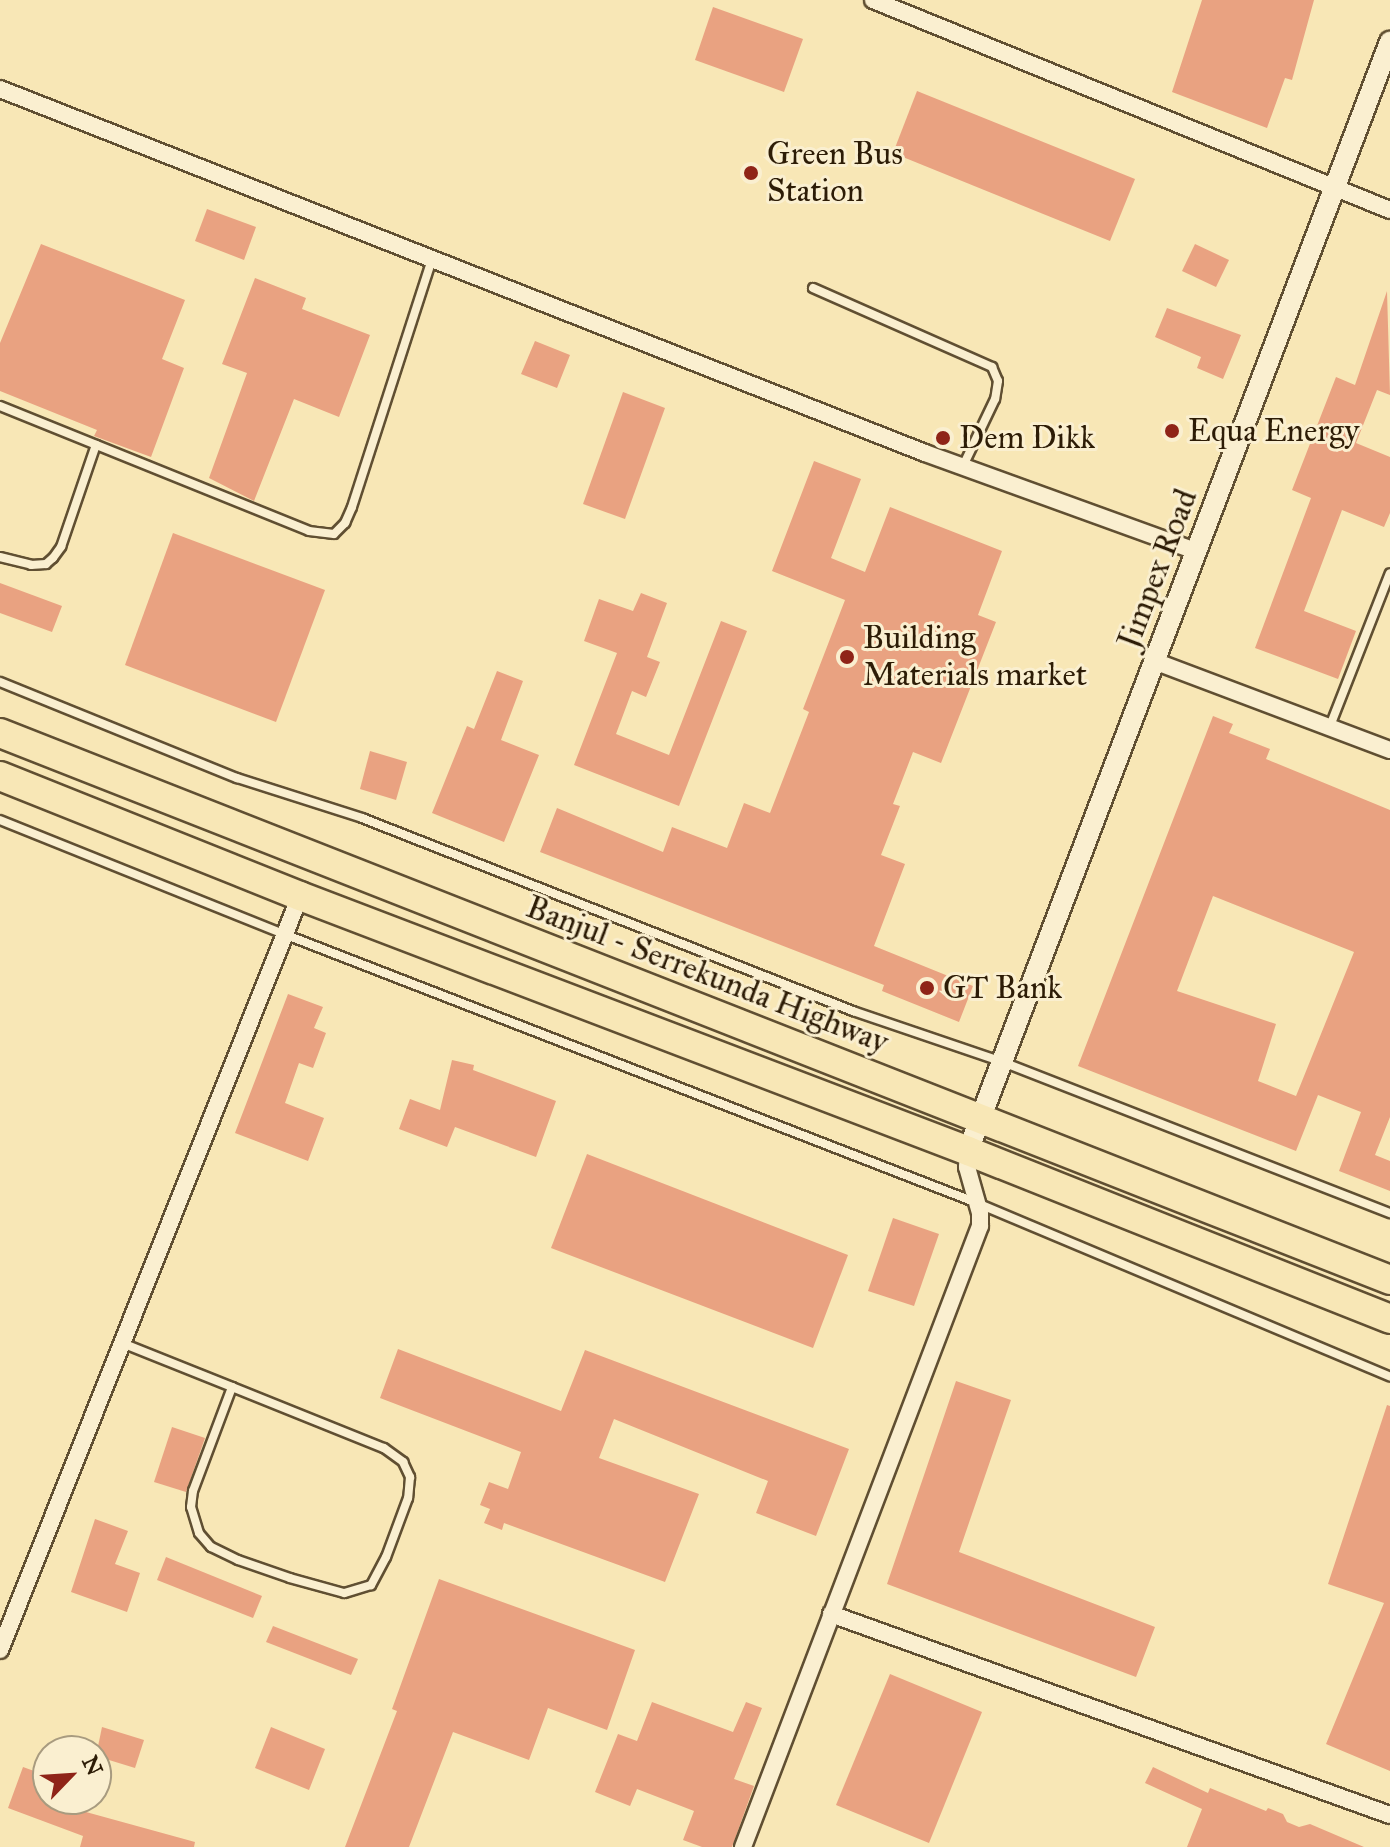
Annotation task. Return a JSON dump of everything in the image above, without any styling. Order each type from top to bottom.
[{"type":"highway","name":"Banjul - Serrekunda Highway","points":[[0,733],[1390,1280]]},
{"type":"highway","points":[[0,776],[300,896],[968,1151],[1390,1319]]},
{"type":"street","points":[[873,0],[1390,210]]},
{"type":"street","name":"Jimpex Road","points":[[968,1151],[978,1117],[1198,552],[1390,42]]},
{"type":"street","points":[[0,89],[963,467],[1198,552]]},
{"type":"street","points":[[1154,661],[1390,750]]},
{"type":"street","points":[[0,1650],[300,896]]},
{"type":"street","points":[[743,1847],[980,1226],[967,1167],[968,1151]]},
{"type":"street","points":[[831,1614],[1390,1815]]},
{"type":"lane","points":[[0,406],[309,531],[327,535],[339,531],[352,507],[432,259]]},
{"type":"lane","points":[[813,288],[992,367],[998,381],[995,399],[963,467]]},
{"type":"lane","points":[[0,557],[31,565],[46,564],[53,558],[61,547],[96,445]]},
{"type":"lane","points":[[1330,726],[1390,573]]},
{"type":"lane","points":[[0,682],[237,778],[362,818],[853,1011],[1000,1061],[1390,1213]]},
{"type":"lane","points":[[0,820],[284,934],[977,1203],[1390,1377]]},
{"type":"lane","points":[[122,1343],[232,1387],[384,1448],[403,1462],[410,1477],[408,1498],[382,1568],[371,1585],[344,1593],[290,1578],[211,1547],[199,1533],[191,1507],[193,1491],[232,1387]]},
{"type":"building","points":[[1202,0],[1314,0],[1292,80],[1285,78],[1267,128],[1172,92]]},
{"type":"building","points":[[713,7],[803,39],[784,92],[695,60]]},
{"type":"building","points":[[917,91],[1135,179],[1110,241],[893,153]]},
{"type":"building","points":[[207,209],[256,227],[244,260],[195,241]]},
{"type":"building","points":[[41,244],[185,300],[162,359],[184,368],[151,457],[94,436],[97,430],[0,391],[0,343]]},
{"type":"building","points":[[1195,244],[1229,260],[1216,287],[1182,271]]},
{"type":"building","points":[[255,278],[306,298],[302,309],[370,335],[339,417],[294,399],[254,501],[209,478],[247,373],[222,364]]},
{"type":"building","points":[[1387,291],[1390,395],[1377,390],[1356,443],[1390,457],[1390,513],[1384,527],[1342,510],[1304,611],[1356,631],[1338,679],[1255,648],[1311,498],[1292,490],[1336,377],[1355,385]]},
{"type":"building","points":[[1167,308],[1241,335],[1223,379],[1197,368],[1201,357],[1155,337]]},
{"type":"building","points":[[535,341],[570,355],[557,388],[521,374]]},
{"type":"building","points":[[623,392],[665,408],[625,519],[583,504]]},
{"type":"building","points":[[814,461],[861,479],[831,558],[865,572],[890,507],[1002,551],[978,615],[996,622],[941,763],[913,752],[893,804],[900,806],[881,855],[905,864],[874,946],[973,986],[959,1022],[882,991],[884,985],[540,852],[557,808],[663,852],[672,827],[727,848],[744,803],[770,813],[809,712],[803,709],[845,600],[772,571]]},
{"type":"building","points":[[173,533],[325,590],[276,722],[125,665]]},
{"type":"building","points":[[0,583],[62,606],[52,632],[0,613]]},
{"type":"building","points":[[641,593],[667,603],[647,657],[660,662],[646,697],[632,691],[616,734],[669,755],[721,621],[747,631],[679,806],[574,765],[617,653],[584,641],[599,599],[633,611]]},
{"type":"building","points":[[497,671],[523,681],[501,740],[539,755],[504,842],[432,813],[467,726],[474,729]]},
{"type":"building","points":[[1213,716],[1233,724],[1229,733],[1270,749],[1266,759],[1390,810],[1390,1117],[1375,1155],[1390,1161],[1390,1191],[1339,1171],[1361,1112],[1318,1095],[1296,1151],[1078,1066]],"holes":[[[1213,896],[1354,952],[1296,1096],[1258,1081],[1276,1024],[1177,991]]]},
{"type":"building","points":[[370,751],[407,762],[396,800],[360,789]]},
{"type":"building","points":[[288,994],[323,1007],[314,1028],[326,1033],[313,1068],[299,1063],[285,1103],[324,1118],[308,1161],[235,1133]]},
{"type":"building","points":[[452,1060],[474,1065],[473,1070],[556,1101],[536,1157],[455,1127],[447,1147],[399,1129],[410,1099],[440,1110]]},
{"type":"building","points":[[587,1154],[848,1255],[813,1348],[551,1248]]},
{"type":"building","points":[[893,1218],[939,1234],[914,1306],[868,1291]]},
{"type":"building","points":[[398,1349],[561,1411],[585,1350],[849,1449],[816,1536],[756,1513],[768,1481],[614,1419],[599,1458],[699,1494],[665,1582],[504,1523],[502,1530],[484,1523],[490,1509],[480,1505],[489,1482],[508,1489],[521,1452],[380,1398]]},
{"type":"building","points":[[956,1381],[1011,1400],[959,1552],[1155,1627],[1136,1677],[887,1584]]},
{"type":"building","points":[[1387,1405],[1390,1406],[1390,1771],[1326,1744],[1384,1603],[1328,1584]]},
{"type":"building","points":[[172,1427],[205,1438],[186,1492],[154,1482]]},
{"type":"building","points":[[95,1519],[128,1531],[115,1564],[140,1573],[127,1612],[71,1592]]},
{"type":"building","points":[[166,1557],[262,1596],[253,1618],[157,1580]]},
{"type":"building","points":[[439,1579],[635,1650],[607,1730],[548,1708],[529,1760],[453,1732],[409,1847],[345,1847],[397,1711],[392,1709]]},
{"type":"building","points":[[273,1626],[358,1659],[351,1675],[266,1642]]},
{"type":"building","points":[[890,1674],[982,1712],[929,1843],[836,1805]]},
{"type":"building","points":[[652,1702],[733,1732],[746,1702],[762,1708],[734,1779],[754,1786],[732,1847],[702,1847],[683,1840],[694,1811],[637,1789],[630,1806],[595,1792],[618,1734],[637,1741]]},
{"type":"building","points":[[102,1727],[144,1740],[135,1768],[112,1761],[112,1735],[100,1735]]},
{"type":"building","points":[[271,1727],[325,1749],[309,1790],[255,1768]]},
{"type":"building","points":[[23,1767],[32,1770],[32,1815],[97,1815],[195,1842],[194,1847],[80,1847],[83,1836],[8,1808]]},
{"type":"building","points":[[1153,1767],[1208,1793],[1210,1788],[1266,1811],[1268,1808],[1283,1814],[1287,1822],[1299,1827],[1310,1824],[1364,1847],[1187,1847],[1202,1809],[1145,1783]]},
{"type":"place","name":"Green Bus Station","points":[[751,173]]},
{"type":"place","name":"Equa Energy","points":[[1172,431]]},
{"type":"place","name":"Dem Dikk","points":[[943,438]]},
{"type":"place","name":"Building Materials market","points":[[847,657]]},
{"type":"place","name":"GT Bank","points":[[927,988]]}]
